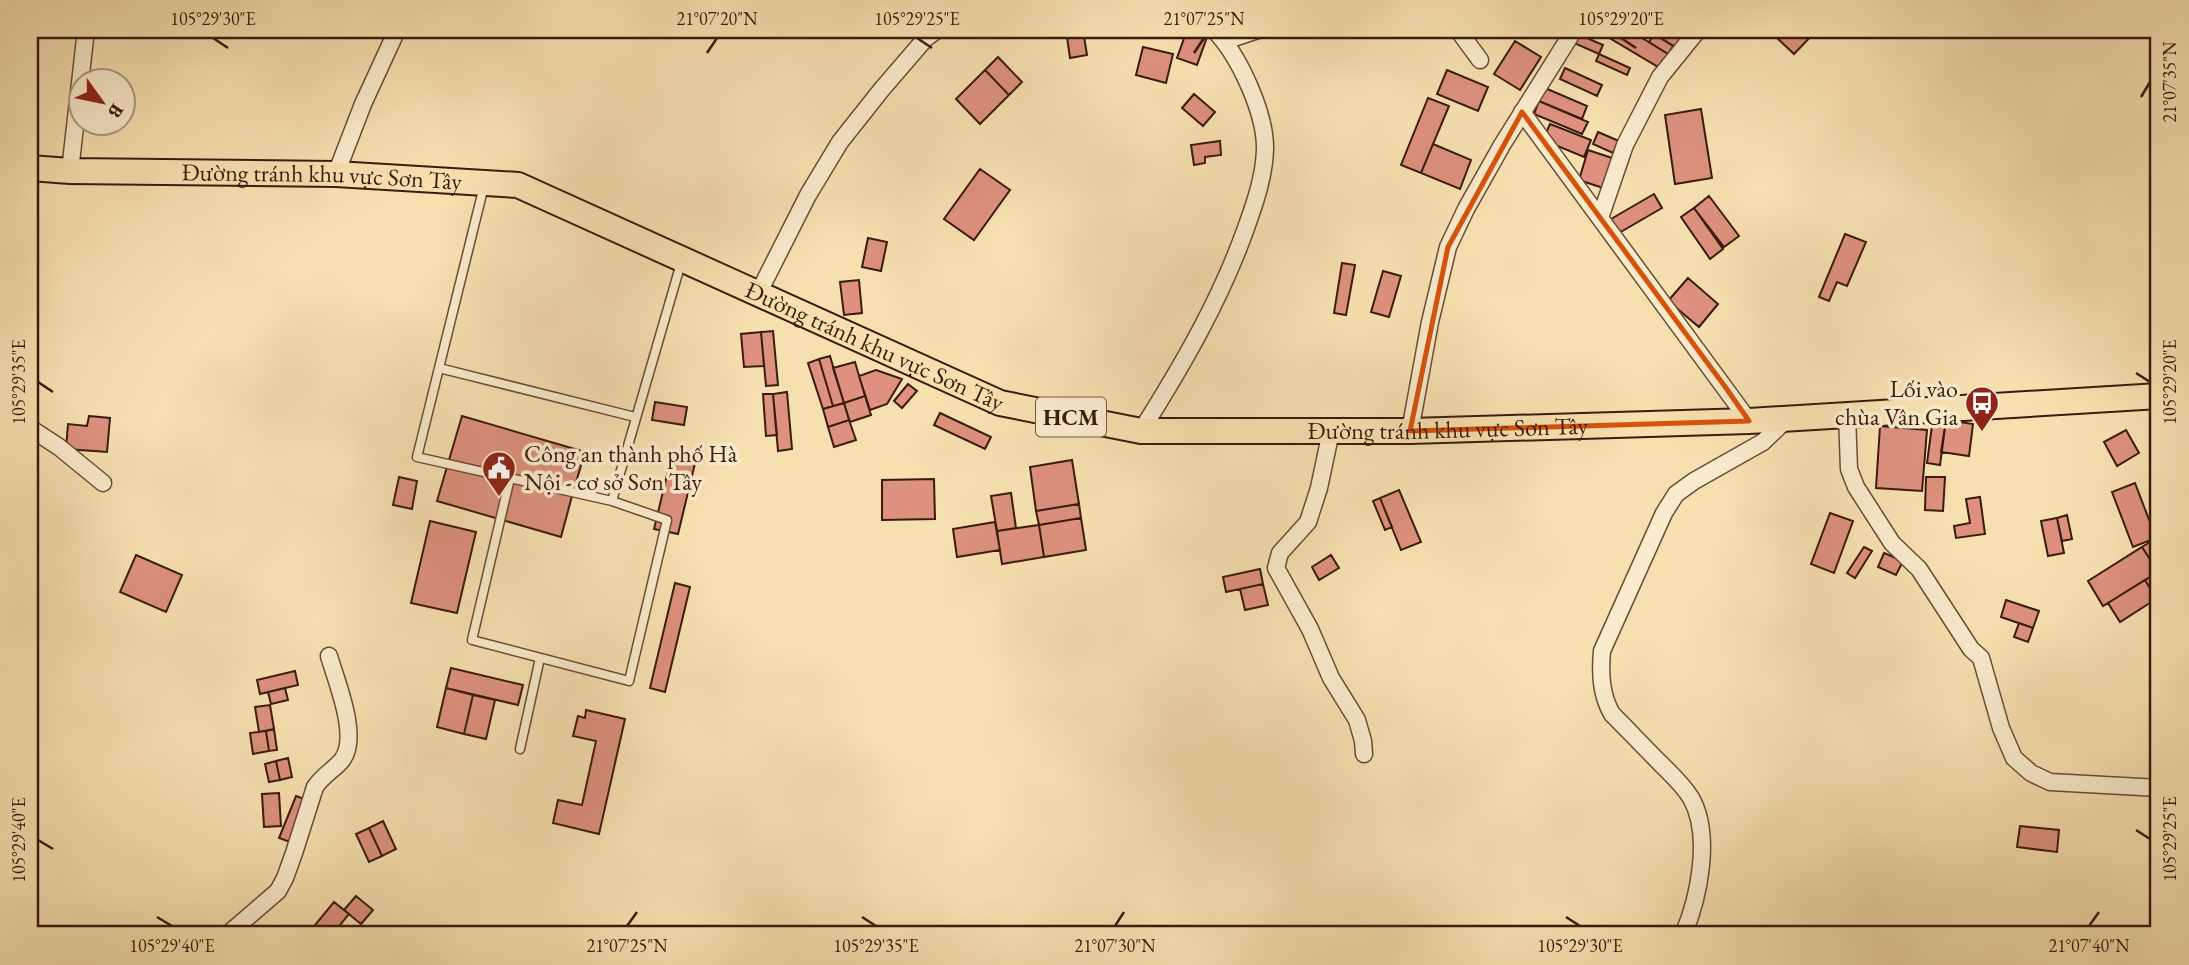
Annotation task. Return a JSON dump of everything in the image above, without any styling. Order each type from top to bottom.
[{"type":"highway","name":"Đường tránh khu vực Sơn Tây","points":[[30,168],[69,171],[337,174],[518,185],[1000,403],[1141,431],[1410,431],[1749,421],[2159,396]]},
{"type":"street","points":[[69,171],[86,30]]},
{"type":"street","points":[[337,174],[363,104],[397,30]]},
{"type":"street","points":[[758,294],[808,195],[840,142],[926,38],[937,30]]},
{"type":"street","points":[[1141,431],[1180,368],[1233,266],[1260,184],[1265,149],[1258,108],[1242,71],[1219,36],[1258,30]]},
{"type":"street","points":[[1458,30],[1480,60]]},
{"type":"street","points":[[1410,431],[1430,322],[1448,247],[1466,209],[1574,30]]},
{"type":"street","points":[[1600,218],[1625,145],[1660,77],[1698,30]]},
{"type":"street","points":[[1522,113],[1749,421]]},
{"type":"street","points":[[1847,415],[1849,469],[1856,487],[1892,543],[1919,569],[1970,649],[1981,658],[2001,728],[2014,758],[2031,773],[2050,782],[2159,788]]},
{"type":"street","points":[[1683,935],[1699,878],[1701,845],[1698,817],[1681,784],[1612,714],[1604,701],[1600,668],[1602,652],[1664,513],[1676,494],[1763,442],[1787,419]]},
{"type":"street","points":[[30,428],[59,447],[103,483]]},
{"type":"street","points":[[1331,431],[1319,488],[1308,522],[1280,552],[1276,568],[1310,629],[1331,678],[1357,720],[1364,754]]},
{"type":"street","points":[[227,935],[278,891],[290,865],[315,787],[321,778],[341,762],[345,754],[349,732],[329,656]]},
{"type":"lane","points":[[485,183],[417,457],[612,501],[667,520],[629,681],[472,640],[510,478]]},
{"type":"lane","points":[[612,501],[682,260]]},
{"type":"lane","points":[[439,368],[635,417]]},
{"type":"lane","points":[[520,749],[540,658]]},
{"type":"highlighted area","points":[[1522,112],[1726,388],[1749,421],[1410,431],[1448,247]]},
{"type":"building","points":[[1066,30],[1083,30],[1087,55],[1070,58]]},
{"type":"building","points":[[1187,30],[1207,37],[1197,65],[1177,58]]},
{"type":"building","points":[[1596,30],[1629,30],[1668,54],[1660,68]]},
{"type":"building","points":[[1666,30],[1688,30],[1677,48],[1661,38]]},
{"type":"building","points":[[1785,30],[1817,30],[1794,54],[1777,38]]},
{"type":"building","points":[[1578,34],[1603,45],[1599,54],[1574,43]]},
{"type":"building","points":[[1654,34],[1673,46],[1668,54],[1649,42]]},
{"type":"building","points":[[1515,41],[1541,57],[1520,90],[1494,74]]},
{"type":"building","points":[[1143,47],[1173,54],[1166,83],[1136,75]]},
{"type":"building","points":[[1599,54],[1630,68],[1627,75],[1596,61]]},
{"type":"building","points":[[998,57],[1022,82],[1009,95],[985,70]]},
{"type":"building","points":[[1565,68],[1602,85],[1597,96],[1560,79]]},
{"type":"building","points":[[985,70],[1009,95],[980,124],[956,99]]},
{"type":"building","points":[[1447,70],[1488,87],[1478,111],[1437,94]]},
{"type":"building","points":[[1545,88],[1587,106],[1582,119],[1539,101]]},
{"type":"building","points":[[1194,94],[1215,112],[1203,126],[1182,108]]},
{"type":"building","points":[[1428,98],[1449,106],[1421,173],[1401,165]]},
{"type":"building","points":[[1539,101],[1588,122],[1582,134],[1534,114]]},
{"type":"building","points":[[1701,109],[1712,178],[1675,184],[1665,115]]},
{"type":"building","points":[[1550,124],[1591,140],[1584,157],[1543,140]]},
{"type":"building","points":[[1598,132],[1619,141],[1613,153],[1593,144]]},
{"type":"building","points":[[1220,141],[1221,155],[1205,157],[1205,163],[1194,165],[1191,145]]},
{"type":"building","points":[[1433,144],[1471,160],[1460,189],[1421,173]]},
{"type":"building","points":[[1588,150],[1612,158],[1603,188],[1579,180]]},
{"type":"building","points":[[980,169],[1010,190],[974,240],[944,219]]},
{"type":"building","points":[[1654,194],[1662,208],[1619,233],[1611,219]]},
{"type":"building","points":[[1709,196],[1739,236],[1724,247],[1694,208]]},
{"type":"building","points":[[1694,208],[1723,249],[1710,259],[1681,217]]},
{"type":"building","points":[[1845,234],[1866,242],[1847,286],[1837,282],[1829,301],[1819,297]]},
{"type":"building","points":[[868,238],[887,242],[881,271],[862,267]]},
{"type":"building","points":[[1342,263],[1355,265],[1346,315],[1334,313]]},
{"type":"building","points":[[1383,271],[1401,276],[1389,317],[1371,312]]},
{"type":"building","points":[[1688,278],[1718,304],[1699,327],[1668,301]]},
{"type":"building","points":[[859,280],[862,313],[844,315],[840,282]]},
{"type":"building","points":[[773,331],[778,385],[766,386],[761,332]]},
{"type":"building","points":[[761,332],[764,366],[744,367],[741,334]]},
{"type":"building","points":[[830,356],[844,403],[833,406],[819,359]]},
{"type":"building","points":[[819,359],[833,406],[823,409],[808,363]]},
{"type":"building","points":[[855,362],[865,396],[844,403],[833,368]]},
{"type":"building","points":[[876,370],[902,379],[887,404],[870,410],[859,376]]},
{"type":"building","points":[[908,384],[917,391],[902,408],[894,401]]},
{"type":"building","points":[[787,392],[792,449],[778,451],[773,394]]},
{"type":"building","points":[[763,394],[773,394],[777,435],[766,436]]},
{"type":"building","points":[[865,396],[871,415],[850,422],[844,403]]},
{"type":"building","points":[[655,402],[687,407],[684,425],[652,420]]},
{"type":"building","points":[[844,403],[849,420],[828,427],[823,409]]},
{"type":"building","points":[[940,413],[991,437],[985,449],[934,425]]},
{"type":"building","points":[[89,416],[110,418],[107,452],[66,449],[68,424],[87,426]]},
{"type":"building","points":[[462,416],[585,452],[572,496],[449,460]]},
{"type":"building","points":[[1933,418],[1946,420],[1940,465],[1927,463]]},
{"type":"building","points":[[849,420],[856,440],[834,447],[828,427]]},
{"type":"building","points":[[1946,420],[1973,424],[1969,456],[1941,452]]},
{"type":"building","points":[[1880,426],[1927,430],[1922,491],[1876,488]]},
{"type":"building","points":[[2126,430],[2139,453],[2117,466],[2104,442]]},
{"type":"building","points":[[673,450],[697,455],[678,534],[654,529]]},
{"type":"building","points":[[449,460],[572,496],[561,537],[437,501]]},
{"type":"building","points":[[1072,460],[1079,504],[1036,511],[1030,467]]},
{"type":"building","points":[[399,477],[417,481],[412,509],[393,505]]},
{"type":"building","points":[[1926,477],[1945,477],[1943,511],[1925,510]]},
{"type":"building","points":[[934,479],[935,519],[882,520],[882,480]]},
{"type":"building","points":[[2135,483],[2156,538],[2133,547],[2112,492]]},
{"type":"building","points":[[1399,490],[1421,542],[1401,550],[1380,498]]},
{"type":"building","points":[[1011,493],[1016,528],[997,531],[991,496]]},
{"type":"building","points":[[1980,497],[1985,534],[1956,538],[1954,526],[1970,523],[1966,499]]},
{"type":"building","points":[[1380,498],[1392,527],[1385,530],[1373,501]]},
{"type":"building","points":[[1079,504],[1081,518],[1039,525],[1036,511]]},
{"type":"building","points":[[1830,513],[1853,521],[1834,573],[1811,564]]},
{"type":"building","points":[[2067,515],[2072,539],[2062,541],[2057,518]]},
{"type":"building","points":[[1081,518],[1086,550],[1044,557],[1039,525]]},
{"type":"building","points":[[2057,518],[2064,553],[2048,556],[2041,521]]},
{"type":"building","points":[[430,521],[476,532],[457,613],[411,603]]},
{"type":"building","points":[[995,522],[1000,550],[957,557],[953,529]]},
{"type":"building","points":[[1039,525],[1044,557],[1002,564],[997,531]]},
{"type":"building","points":[[2155,539],[2159,545],[2158,572],[2142,547]]},
{"type":"building","points":[[1864,547],[1872,551],[1855,578],[1847,573]]},
{"type":"building","points":[[2142,547],[2158,572],[2103,606],[2088,581]]},
{"type":"building","points":[[1884,553],[1903,561],[1896,575],[1878,567]]},
{"type":"building","points":[[136,555],[182,575],[166,612],[120,592]]},
{"type":"building","points":[[1331,555],[1339,568],[1319,580],[1312,567]]},
{"type":"building","points":[[1260,569],[1263,584],[1226,592],[1223,577]]},
{"type":"building","points":[[2159,571],[2159,597],[2156,599],[2145,580]]},
{"type":"building","points":[[2145,580],[2156,599],[2120,622],[2108,603]]},
{"type":"building","points":[[675,583],[690,587],[665,692],[650,688]]},
{"type":"building","points":[[1263,584],[1268,605],[1245,610],[1240,589]]},
{"type":"building","points":[[2006,600],[2039,611],[2033,628],[2001,617]]},
{"type":"building","points":[[2019,623],[2033,628],[2028,642],[2014,637]]},
{"type":"building","points":[[451,668],[523,685],[518,705],[446,688]]},
{"type":"building","points":[[295,671],[298,685],[260,694],[257,680]]},
{"type":"building","points":[[285,688],[288,700],[271,704],[268,692]]},
{"type":"building","points":[[446,688],[473,695],[464,734],[437,727]]},
{"type":"building","points":[[473,695],[495,700],[486,739],[464,734]]},
{"type":"building","points":[[270,705],[274,729],[259,732],[255,707]]},
{"type":"building","points":[[586,710],[625,719],[599,834],[553,823],[558,800],[582,805],[596,741],[573,736],[578,716],[585,718]]},
{"type":"building","points":[[274,729],[277,750],[269,751],[266,731]]},
{"type":"building","points":[[266,731],[269,751],[253,754],[250,733]]},
{"type":"building","points":[[288,758],[292,777],[280,780],[276,761]]},
{"type":"building","points":[[276,761],[280,780],[269,782],[265,764]]},
{"type":"building","points":[[279,793],[281,826],[264,827],[262,794]]},
{"type":"building","points":[[296,796],[307,800],[290,842],[279,838]]},
{"type":"building","points":[[383,821],[396,849],[382,856],[369,828]]},
{"type":"building","points":[[2020,826],[2059,830],[2057,852],[2017,847]]},
{"type":"building","points":[[369,828],[382,856],[369,862],[356,834]]},
{"type":"building","points":[[356,896],[373,910],[361,924],[344,910]]},
{"type":"building","points":[[334,902],[349,914],[332,935],[327,935],[315,925]]},
{"type":"place","name":"Lối vào chùa Vân Gia","points":[[1982,433]]},
{"type":"place","name":"Công an thành phố Hà Nội - cơ sở Sơn Tây","points":[[499,498]]}]
